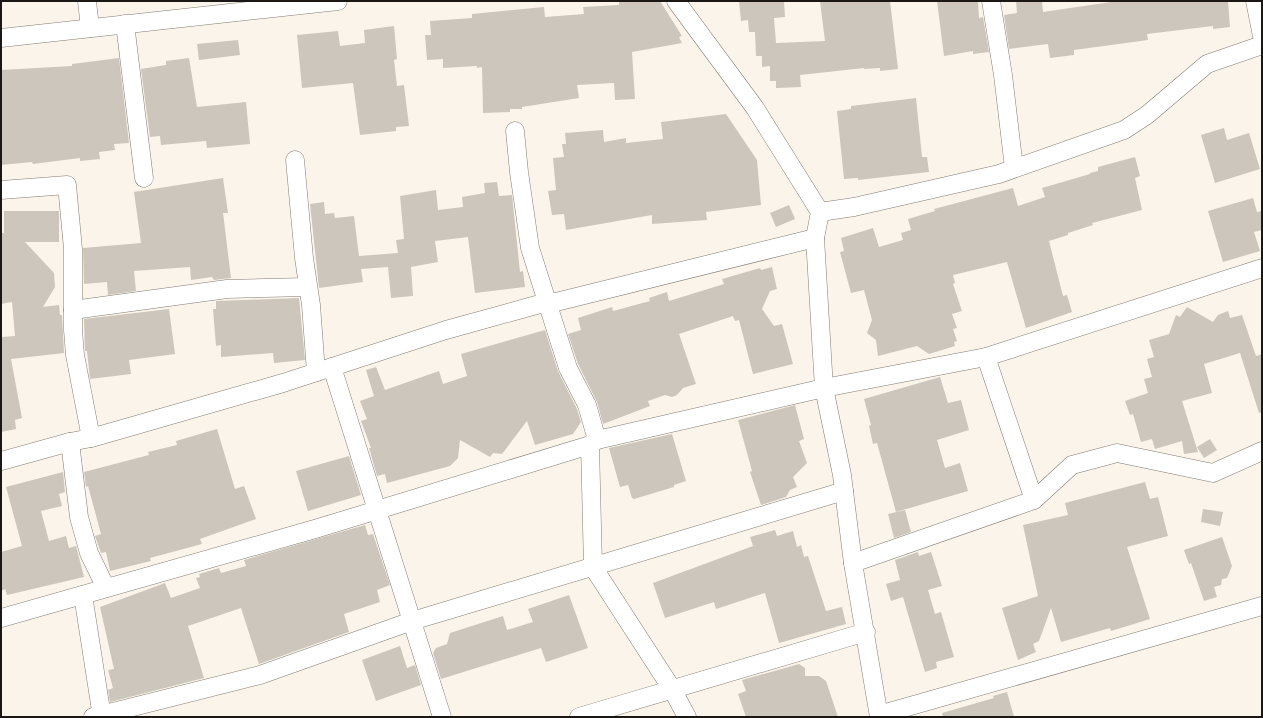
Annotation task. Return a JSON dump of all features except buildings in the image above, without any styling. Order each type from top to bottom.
[{"type":"street","points":[[87,1],[90,28]]},
{"type":"street","points":[[1,38],[125,24],[228,7],[338,1]]},
{"type":"street","points":[[676,1],[755,108],[820,212],[815,238],[824,388],[844,491],[853,563],[866,632],[879,716],[1262,606]]},
{"type":"street","points":[[991,1],[1003,75],[1014,168]]},
{"type":"street","points":[[1254,1],[1262,36]]},
{"type":"street","points":[[125,24],[144,178]]},
{"type":"street","points":[[820,212],[854,207],[999,174],[1124,130],[1147,115],[1207,64],[1262,45]]},
{"type":"street","points":[[515,131],[530,248],[568,368],[587,405],[594,443],[593,567],[672,689],[687,717]]},
{"type":"street","points":[[295,160],[307,287],[324,370],[377,510],[442,717]]},
{"type":"street","points":[[1,190],[66,185],[73,249],[75,355],[91,438]]},
{"type":"street","points":[[1,461],[70,442],[91,438],[324,370],[446,330],[547,302],[556,302],[815,238]]},
{"type":"street","points":[[1,618],[377,510],[594,443],[824,388],[986,356],[1082,327],[1262,268]]},
{"type":"street","points":[[73,310],[227,289],[307,287]]},
{"type":"street","points":[[986,356],[1034,500]]},
{"type":"street","points":[[70,442],[79,518],[89,553],[106,588]]},
{"type":"street","points":[[853,563],[1034,500],[1072,464],[1117,453],[1213,473],[1262,451]]},
{"type":"street","points":[[83,595],[99,716],[260,676],[412,621],[844,491]]},
{"type":"street","points":[[580,717],[866,632]]}]
